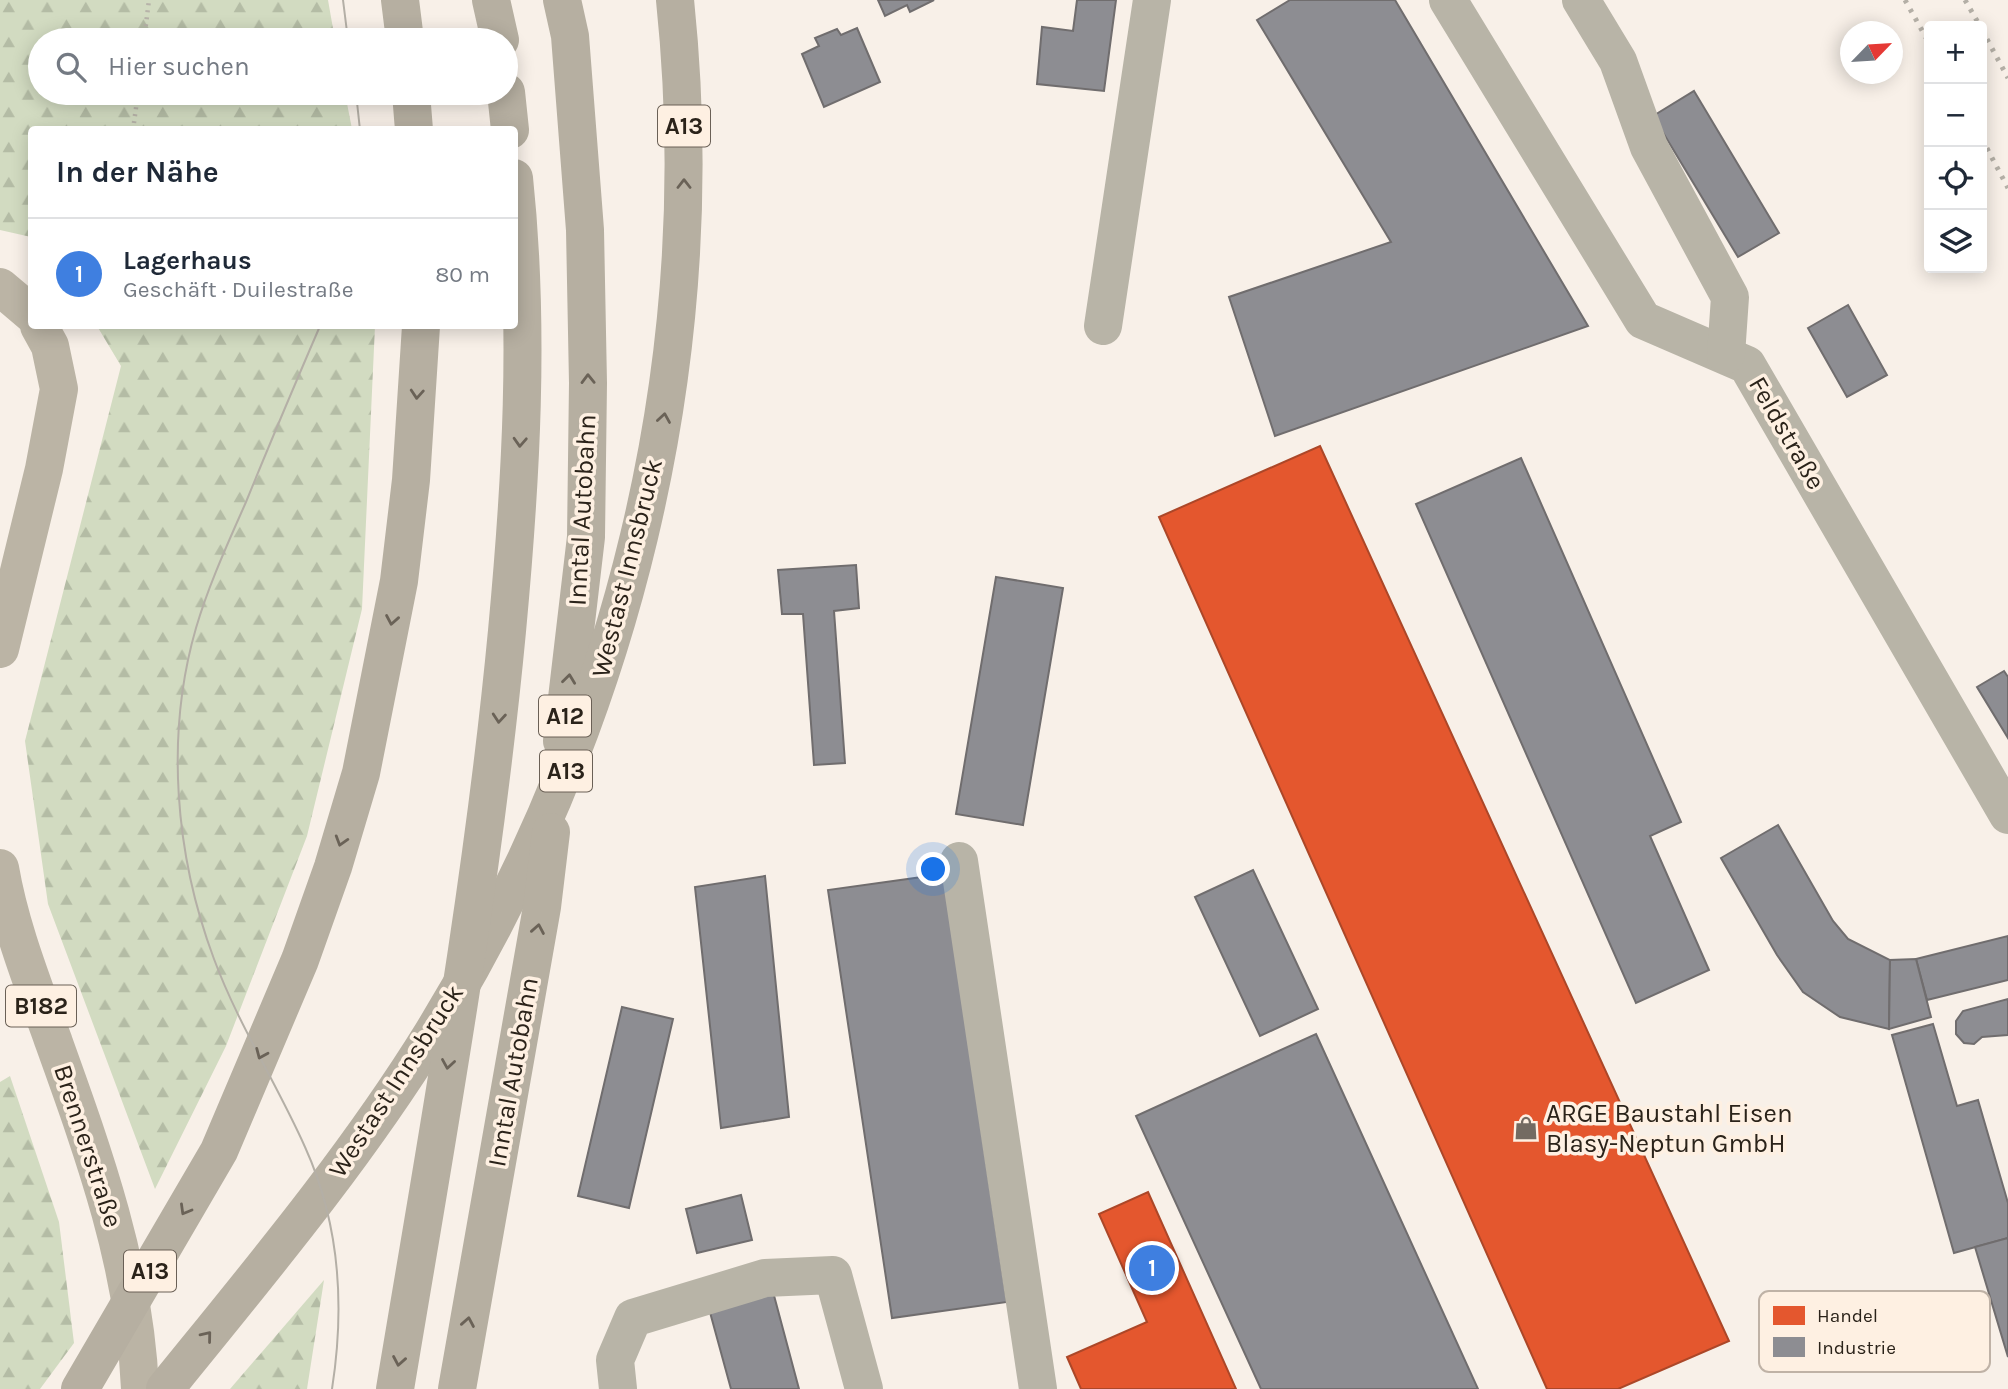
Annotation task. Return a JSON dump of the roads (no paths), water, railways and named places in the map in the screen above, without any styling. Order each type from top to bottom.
[{"type":"highway","points":[[400,0],[404,28]]},
{"type":"highway","points":[[491,0],[497,28]]},
{"type":"highway","name":"Westast Innsbruck","points":[[164,1389],[294,1229],[378,1116],[431,1034],[482,948],[527,860],[590,709],[620,615],[645,521],[663,421],[677,315],[683,252],[684,139],[675,0]]},
{"type":"highway","name":"Inntal Autobahn","points":[[457,1389],[542,907],[586,537],[585,230],[566,18]]},
{"type":"highway","points":[[412,105],[414,126]]},
{"type":"highway","points":[[507,105],[510,126]]},
{"type":"highway","name":"A12","points":[[395,1389],[477,889],[497,736],[516,534],[523,376],[518,266]]},
{"type":"highway","name":"A13","points":[[80,1389],[219,1151],[300,960],[361,772],[399,581],[411,480],[421,329]]},
{"type":"main road","points":[[0,287],[28,311]]},
{"type":"main road","points":[[0,649],[44,469],[58,398],[56,368],[50,346],[41,329]]},
{"type":"main road","name":"Brennerstraße","points":[[0,868],[24,959],[90,1143],[126,1272],[139,1355],[140,1389]]},
{"type":"street","points":[[1103,326],[1152,0]]},
{"type":"street","name":"Feldstraße","points":[[1448,0],[1643,320],[1747,365],[2008,815]]},
{"type":"street","points":[[1581,0],[1618,61],[1649,147],[1730,297],[1726,355]]},
{"type":"street","points":[[959,861],[1038,1389]]},
{"type":"street","points":[[618,1389],[615,1360],[633,1318],[765,1278],[833,1275],[864,1389]]},
{"type":"tram line","points":[[343,0],[346,28]]},
{"type":"tram line","points":[[357,105],[360,126]]},
{"type":"tram line","points":[[319,329],[201,612],[186,669],[178,752],[179,795],[190,878],[214,959],[246,1030],[305,1147],[326,1206],[338,1296],[332,1389]]},
{"type":"railway","points":[[1905,0],[1924,34]]},
{"type":"railway","points":[[1965,0],[1977,21]]},
{"type":"railway","points":[[1987,39],[2008,78]]},
{"type":"railway","points":[[1986,147],[2008,188]]},
{"type":"place","name":"ARGE Baustahl Eisen Blasy-Neptun GmbH","points":[[1526,1128]]},
{"type":"place","name":"Lagerhaus","points":[[1152,1268]]}]
